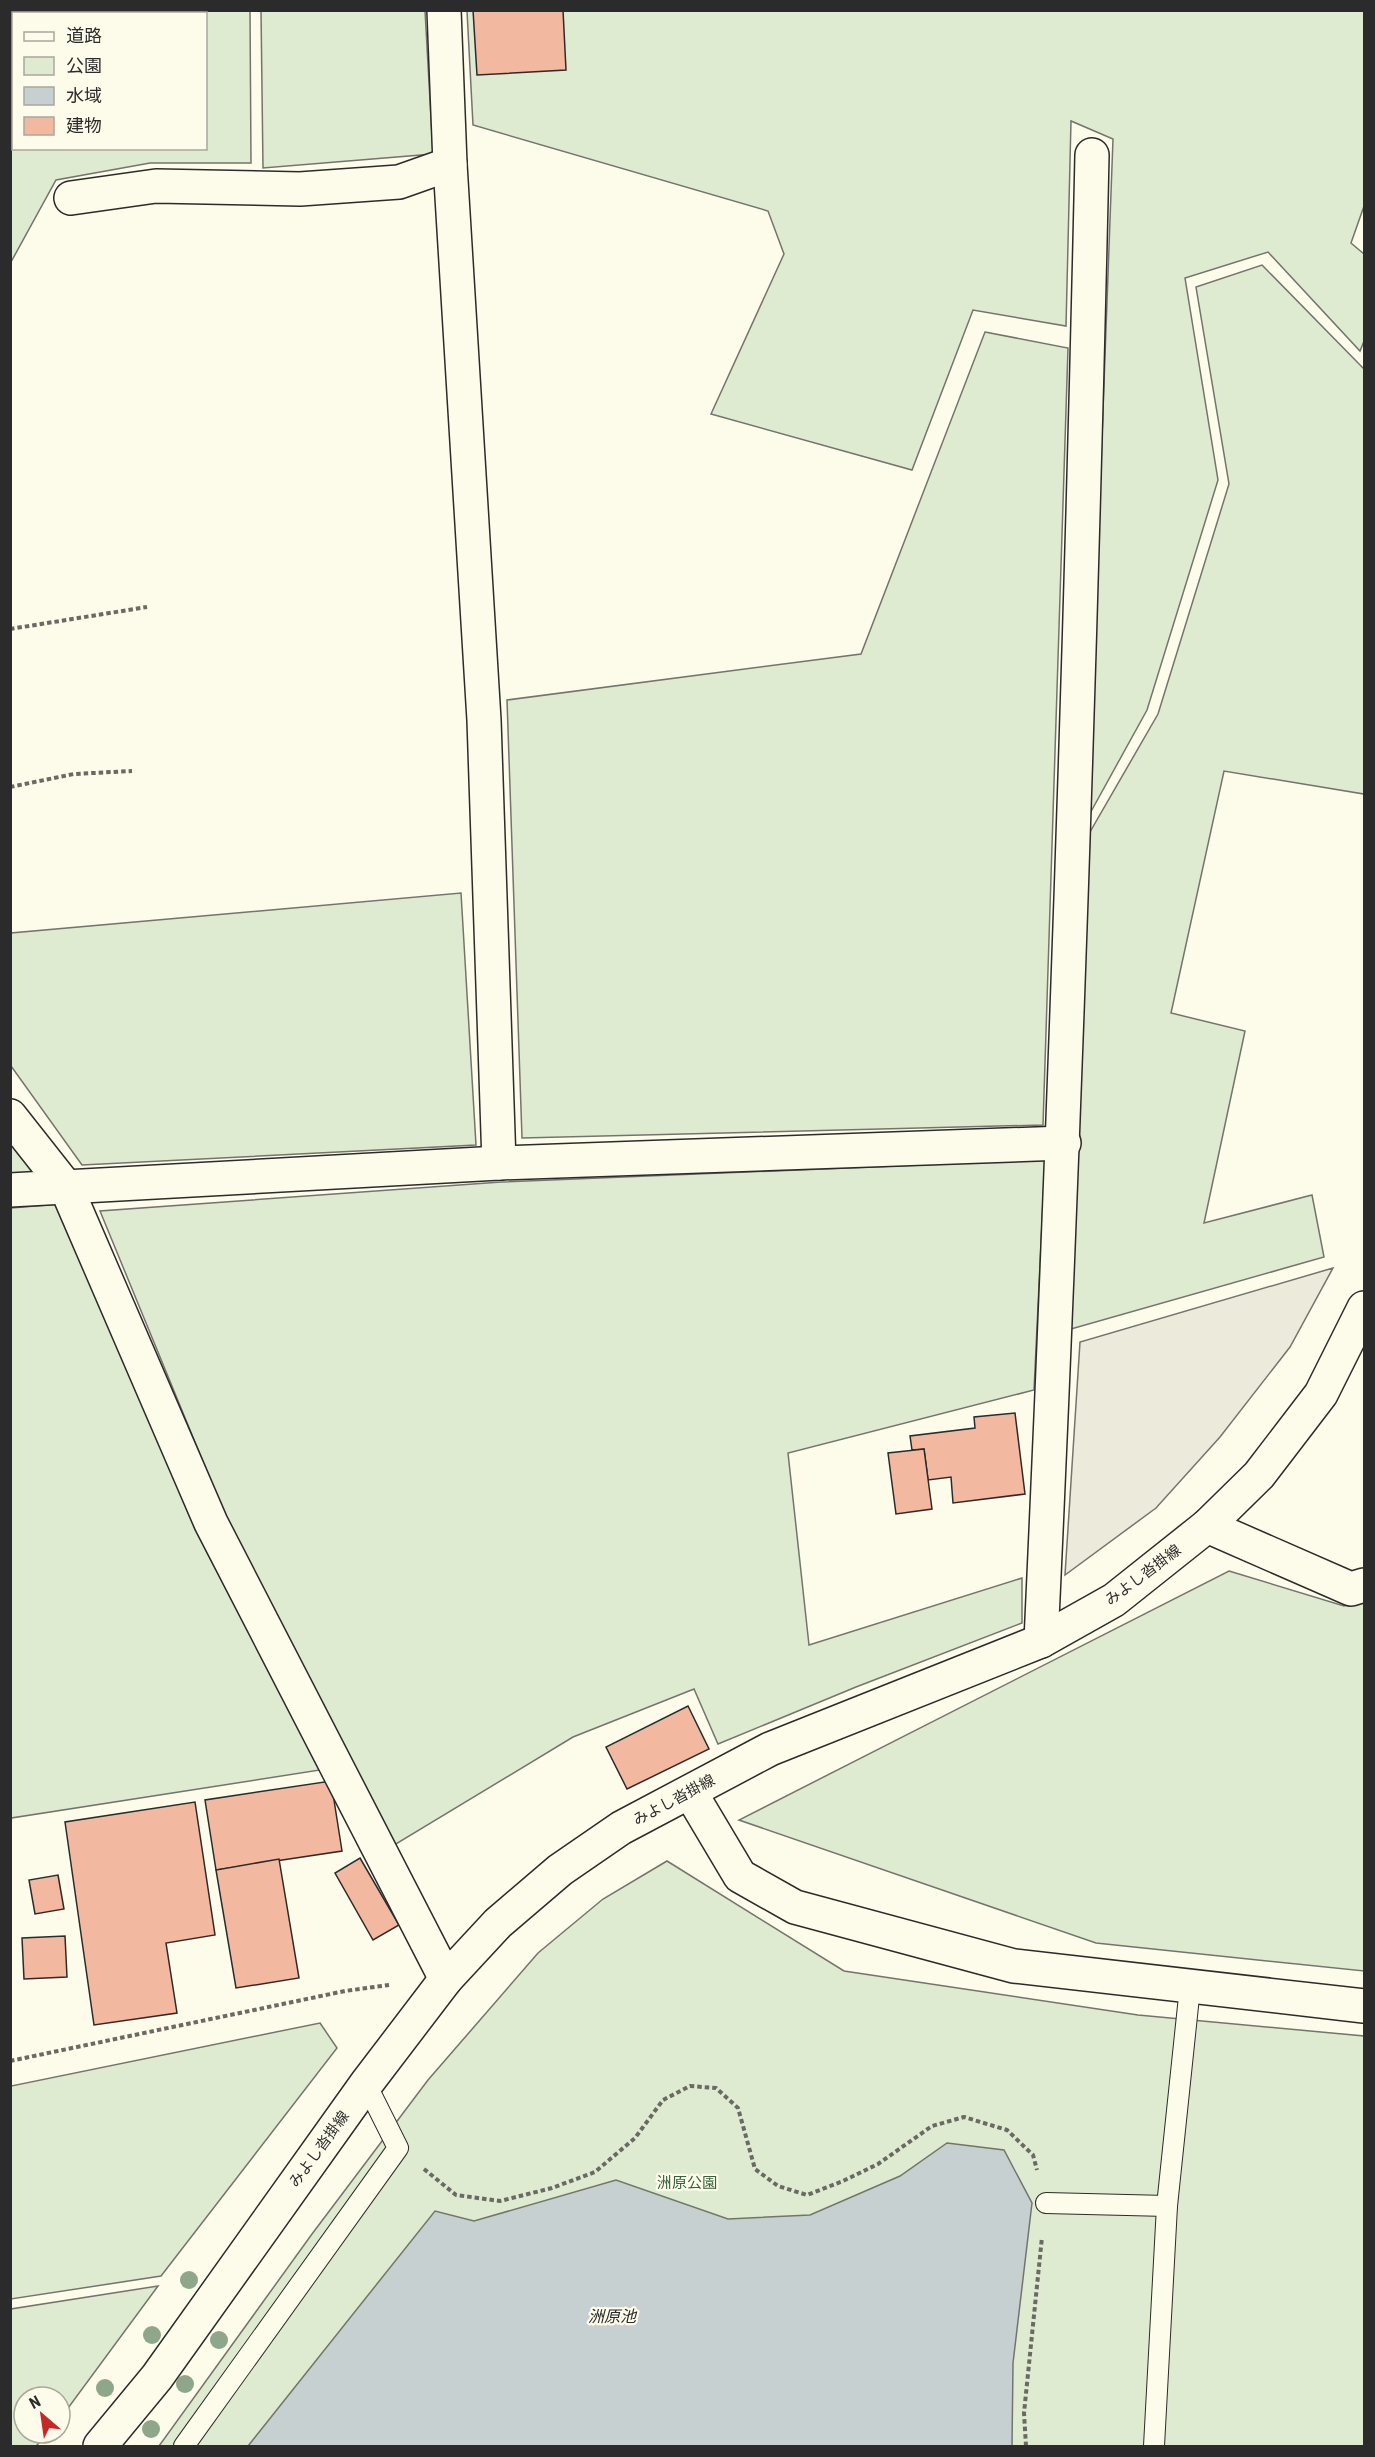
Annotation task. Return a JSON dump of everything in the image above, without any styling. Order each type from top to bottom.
[{"type":"street","points":[[444,10],[450,164],[484,720],[500,1163]]},
{"type":"street","points":[[1041,1641],[1064,1143],[1086,443],[1092,155]]},
{"type":"street","points":[[71,198],[156,186],[300,189],[399,182],[450,164]]},
{"type":"street","points":[[10,1116],[66,1187],[211,1523],[446,1979]]},
{"type":"street","points":[[10,1190],[500,1163],[1064,1143]]},
{"type":"street","name":"みよし沓掛線","points":[[100,2446],[157,2378],[366,2084],[446,1979],[498,1923],[560,1870],[621,1828],[770,1749],[1041,1641],[1114,1600],[1207,1526],[1259,1475],[1321,1394],[1365,1308]]},
{"type":"street","points":[[1207,1526],[1351,1589],[1365,1585]]},
{"type":"street","points":[[690,1792],[740,1876],[795,1907],[1014,1966],[1365,2006]]},
{"type":"lane","points":[[1154,2446],[1167,2206],[1190,1987]]},
{"type":"lane","points":[[184,2446],[398,2148],[366,2084]]},
{"type":"lane","points":[[1046,2203],[1167,2206]]},
{"type":"path","points":[[10,629],[147,607]]},
{"type":"path","points":[[10,787],[74,774],[132,771]]},
{"type":"path","points":[[10,2061],[345,1991],[446,1979]]},
{"type":"path","points":[[398,2148],[456,2195],[500,2201],[595,2172],[635,2138],[663,2100],[690,2086],[716,2088],[738,2108],[755,2169],[778,2186],[807,2195],[878,2164],[932,2126],[964,2117],[1007,2130],[1033,2155],[1046,2203],[1024,2413],[1026,2446]]},
{"type":"green space","points":[[11,10],[250,11],[251,163],[150,163],[56,180],[11,262]]},
{"type":"green space","points":[[261,11],[425,11],[433,154],[263,168]]},
{"type":"green space","points":[[467,11],[1364,11],[1364,206],[1351,243],[1364,254],[1364,341],[1360,351],[1268,252],[1185,278],[1218,480],[1147,710],[1088,817],[1113,139],[1071,121],[1066,326],[973,310],[912,470],[711,414],[784,254],[768,211],[473,125]]},
{"type":"green space","points":[[1262,265],[1364,369],[1364,794],[1224,771],[1171,1013],[1245,1031],[1204,1223],[1312,1195],[1324,1257],[1071,1329],[1090,832],[1158,714],[1229,484],[1196,287]]},
{"type":"green space","points":[[985,332],[1068,348],[1043,1125],[522,1138],[507,700],[861,654]]},
{"type":"green space","points":[[461,893],[476,1145],[82,1165],[11,1066],[11,933]]},
{"type":"green space","points":[[11,1129],[45,1176],[11,1178]]},
{"type":"green space","points":[[1045,1160],[1034,1390],[788,1453],[809,1645],[1022,1578],[1022,1623],[856,1687],[718,1744],[694,1689],[573,1737],[391,1847],[227,1520],[100,1211],[501,1182]]},
{"type":"green space","points":[[60,1204],[195,1529],[320,1770],[11,1818],[11,1208]]},
{"type":"green space","points":[[1229,1571],[1344,1606],[1364,1600],[1364,1971],[1096,1943],[739,1820]]},
{"type":"green space","name":"洲原公園","points":[[667,1861],[844,1971],[1138,2015],[1364,2036],[1364,2446],[159,2446],[312,2234],[428,2080],[538,1953],[603,1899]]},
{"type":"green space","points":[[320,2023],[337,2048],[161,2276],[11,2299],[11,2086]]},
{"type":"green space","points":[[158,2286],[72,2403],[72,2385],[12,2385],[12,2445],[36,2446],[11,2446],[11,2309]]},
{"type":"shaded area","points":[[1333,1268],[1290,1347],[1220,1437],[1156,1508],[1065,1575],[1080,1342]]},
{"type":"water","name":"洲原池","points":[[947,2143],[1004,2150],[1032,2203],[1013,2363],[1012,2446],[248,2446],[435,2211],[474,2221],[616,2180],[728,2219],[810,2215],[900,2176]]},
{"type":"building","points":[[473,10],[563,10],[566,70],[477,75]]},
{"type":"building","points":[[1015,1413],[1025,1494],[953,1503],[951,1477],[928,1480],[924,1449],[912,1450],[910,1436],[975,1428],[974,1417]]},
{"type":"building","points":[[924,1449],[932,1509],[896,1514],[888,1453]]},
{"type":"building","points":[[688,1706],[709,1749],[627,1789],[606,1747]]},
{"type":"building","points":[[331,1781],[342,1851],[216,1870],[205,1800]]},
{"type":"building","points":[[195,1802],[215,1935],[166,1943],[177,2013],[94,2025],[65,1822]]},
{"type":"building","points":[[360,1858],[399,1925],[373,1940],[335,1873]]},
{"type":"building","points":[[279,1859],[299,1978],[236,1988],[216,1870]]},
{"type":"building","points":[[58,1875],[64,1909],[35,1914],[29,1880]]},
{"type":"building","points":[[65,1936],[67,1977],[24,1979],[22,1938]]}]
